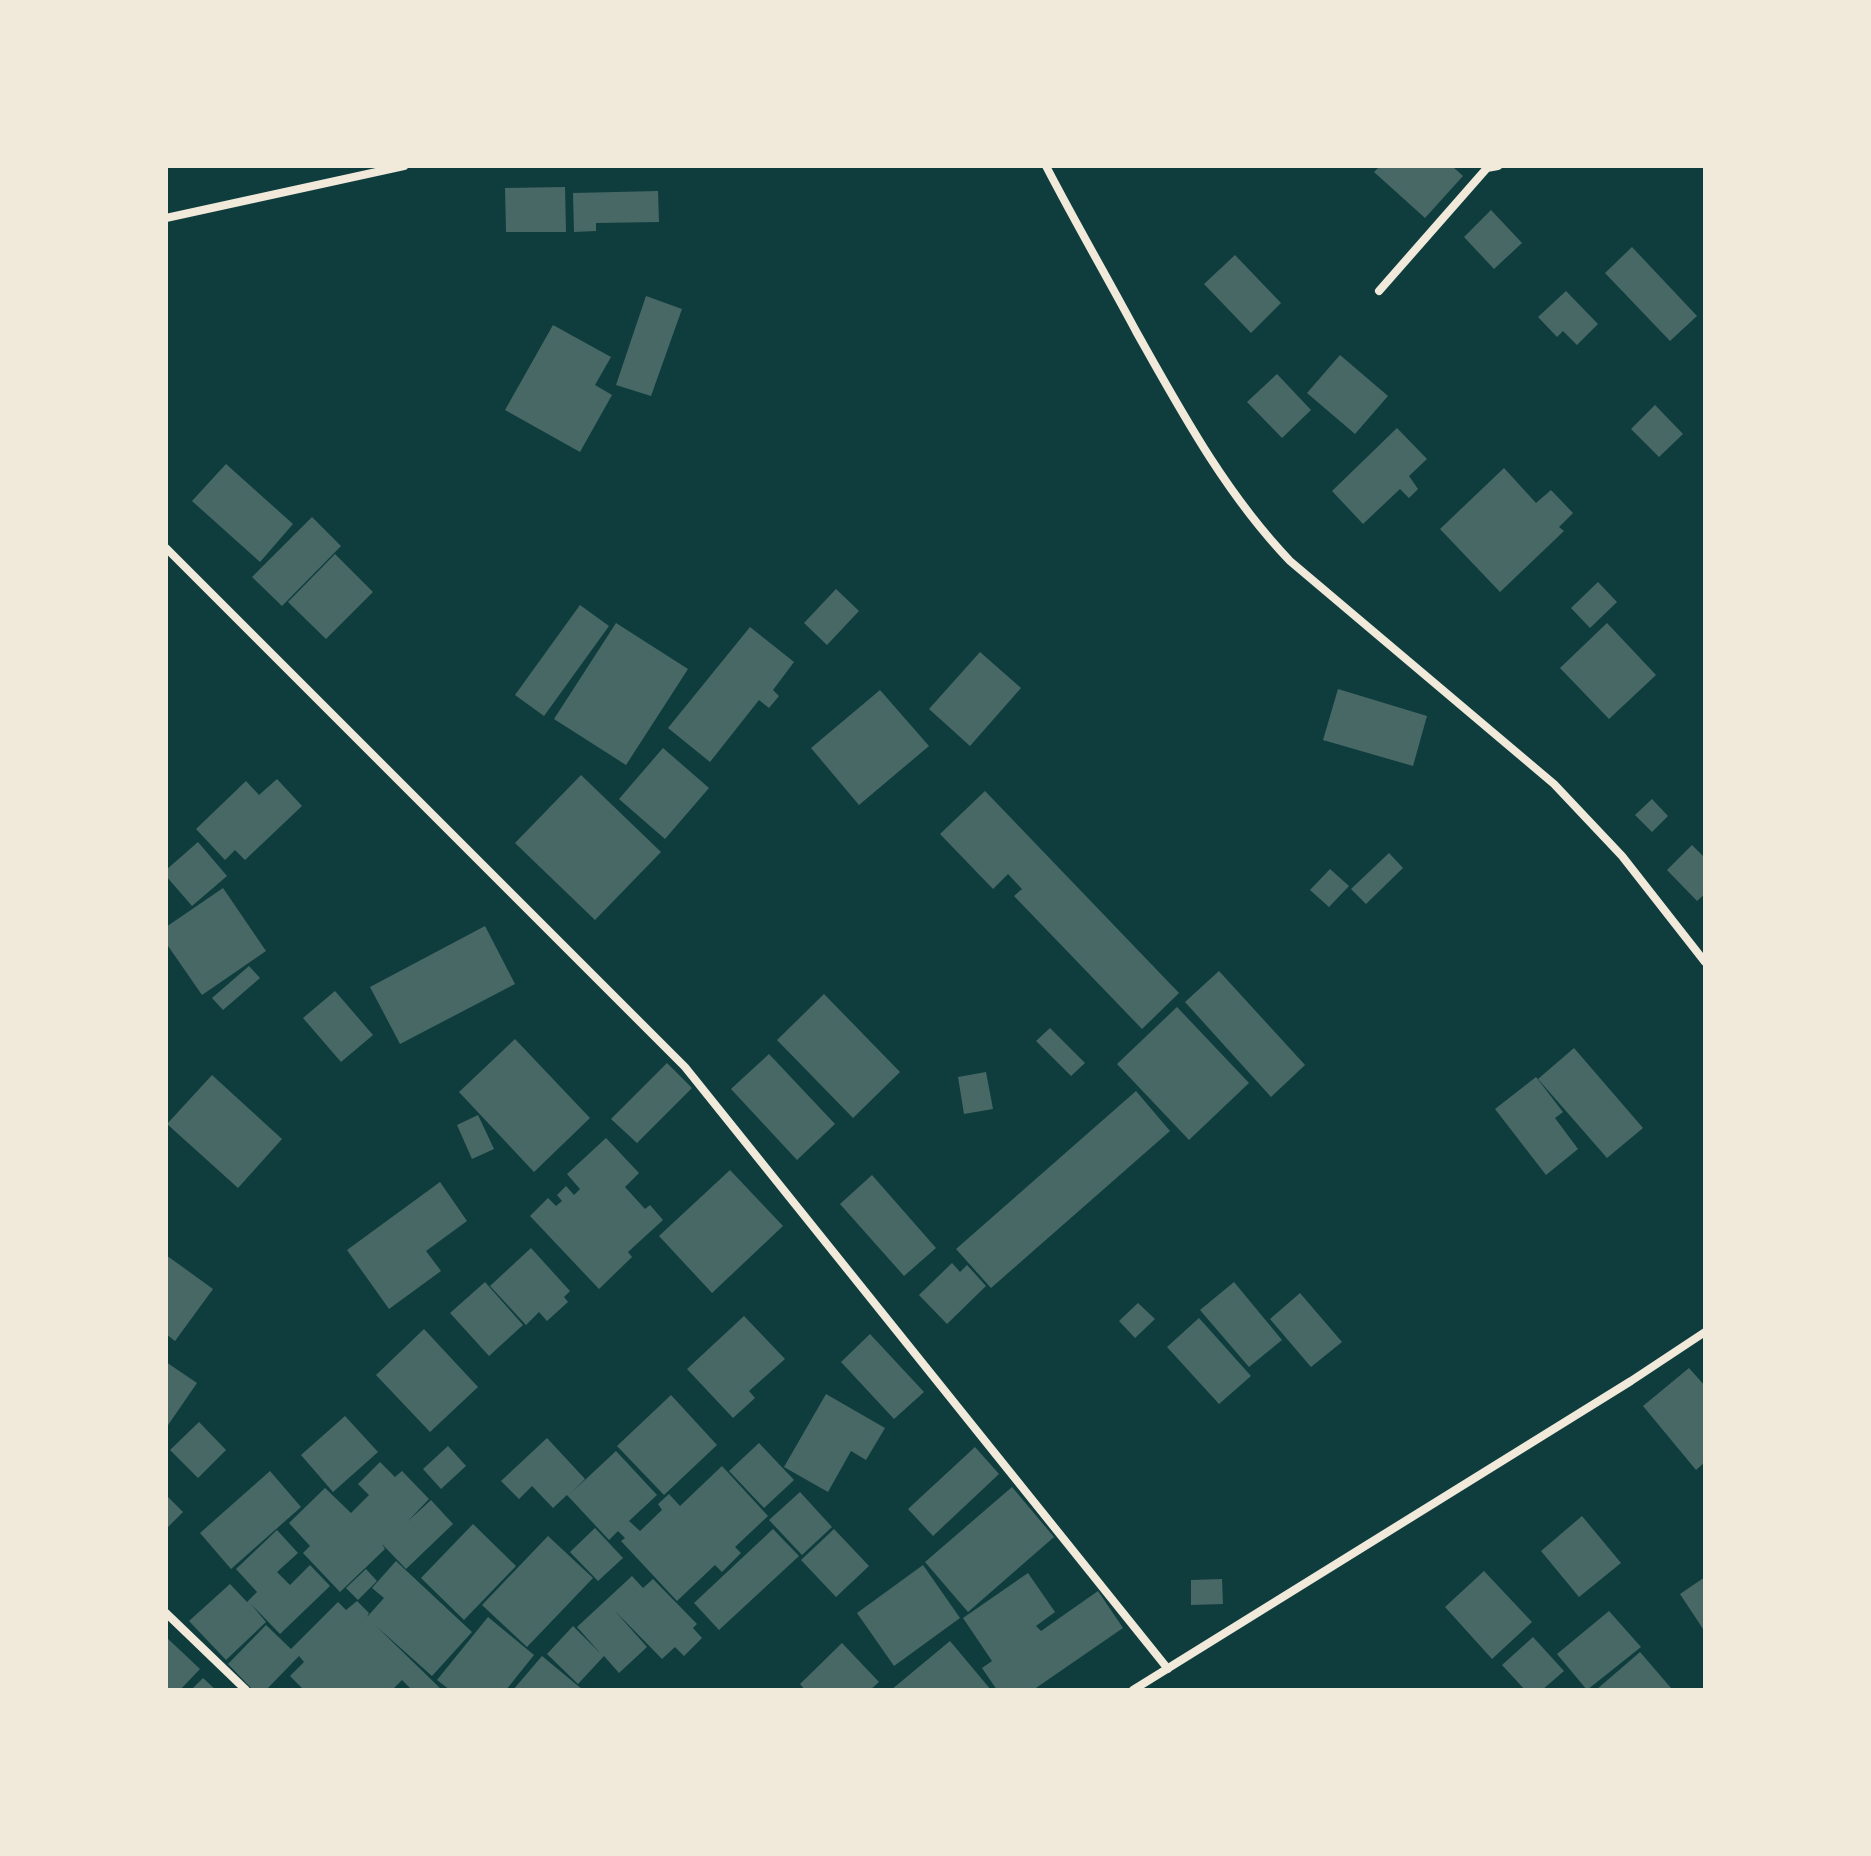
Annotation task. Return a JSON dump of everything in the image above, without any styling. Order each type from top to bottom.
[{"type":"street","points":[[166,218],[404,166]]},
{"type":"street","points":[[1046,166],[1163,378],[1235,497],[1260,529],[1290,561],[1554,784],[1622,856],[1705,962]]},
{"type":"street","points":[[1379,291],[1487,168],[1498,166]]},
{"type":"street","points":[[166,548],[685,1067],[1168,1669]]},
{"type":"street","points":[[1133,1690],[1705,1332]]},
{"type":"street","points":[[166,1613],[246,1690]]},
{"type":"building","points":[[1380,166],[1452,166],[1463,176],[1425,218],[1374,172]]},
{"type":"building","points":[[565,187],[566,232],[506,232],[505,188]]},
{"type":"building","points":[[658,191],[659,222],[596,223],[596,231],[574,232],[573,193]]},
{"type":"building","points":[[1491,210],[1522,243],[1494,269],[1464,237]]},
{"type":"building","points":[[1632,247],[1697,316],[1670,341],[1605,273]]},
{"type":"building","points":[[1235,255],[1281,303],[1251,333],[1204,284]]},
{"type":"building","points":[[1566,291],[1598,324],[1577,345],[1563,331],[1557,337],[1538,317]]},
{"type":"building","points":[[646,296],[682,309],[651,396],[616,385]]},
{"type":"building","points":[[553,325],[611,357],[595,385],[612,395],[580,452],[505,410]]},
{"type":"building","points":[[1340,355],[1388,396],[1355,434],[1307,393]]},
{"type":"building","points":[[1277,374],[1311,410],[1282,438],[1247,402]]},
{"type":"building","points":[[1655,405],[1683,434],[1659,457],[1631,429]]},
{"type":"building","points":[[1397,428],[1427,459],[1409,476],[1418,489],[1409,498],[1400,489],[1363,524],[1332,491]]},
{"type":"building","points":[[226,464],[293,524],[260,562],[192,501]]},
{"type":"building","points":[[1504,468],[1536,503],[1551,490],[1573,513],[1559,527],[1564,531],[1500,592],[1440,529]]},
{"type":"building","points":[[312,517],[341,546],[282,606],[252,577]]},
{"type":"building","points":[[335,554],[373,592],[326,639],[288,602]]},
{"type":"building","points":[[1598,582],[1617,602],[1590,628],[1571,608]]},
{"type":"building","points":[[836,589],[859,611],[827,645],[804,623]]},
{"type":"building","points":[[580,605],[609,626],[544,716],[515,695]]},
{"type":"building","points":[[616,623],[688,669],[626,765],[554,719]]},
{"type":"building","points":[[1607,623],[1656,675],[1609,719],[1560,668]]},
{"type":"building","points":[[750,627],[794,662],[773,690],[779,696],[769,708],[759,700],[710,762],[668,728]]},
{"type":"building","points":[[980,652],[1021,688],[970,746],[929,709]]},
{"type":"building","points":[[1338,689],[1427,716],[1413,766],[1323,740]]},
{"type":"building","points":[[880,690],[929,746],[859,805],[811,748]]},
{"type":"building","points":[[663,748],[709,788],[665,839],[619,799]]},
{"type":"building","points":[[581,775],[661,852],[595,920],[515,843]]},
{"type":"building","points":[[277,779],[302,806],[245,860],[235,850],[225,860],[196,829],[246,781],[259,795]]},
{"type":"building","points":[[985,791],[1179,993],[1142,1029],[1014,896],[1022,889],[1008,874],[993,889],[940,834]]},
{"type":"building","points":[[1652,799],[1668,816],[1652,832],[1635,815]]},
{"type":"building","points":[[198,842],[227,876],[192,906],[166,876],[166,870]]},
{"type":"building","points":[[1692,845],[1705,858],[1705,894],[1697,901],[1667,870]]},
{"type":"building","points":[[1389,853],[1403,868],[1366,904],[1351,889]]},
{"type":"building","points":[[1330,869],[1349,886],[1329,907],[1310,890]]},
{"type":"building","points":[[223,888],[266,951],[202,995],[166,943],[166,927]]},
{"type":"building","points":[[485,926],[515,984],[400,1044],[370,987]]},
{"type":"building","points":[[249,966],[260,978],[223,1010],[212,998]]},
{"type":"building","points":[[1219,971],[1305,1065],[1271,1097],[1185,1002]]},
{"type":"building","points":[[335,991],[373,1035],[341,1062],[303,1018]]},
{"type":"building","points":[[824,994],[900,1072],[853,1118],[777,1040]]},
{"type":"building","points":[[1177,1007],[1249,1083],[1189,1140],[1117,1064]]},
{"type":"building","points":[[1050,1028],[1085,1063],[1071,1076],[1036,1041]]},
{"type":"building","points":[[515,1039],[590,1118],[534,1172],[459,1092]]},
{"type":"building","points":[[1574,1048],[1643,1128],[1607,1158],[1538,1079]]},
{"type":"building","points":[[769,1054],[835,1124],[797,1160],[731,1089]]},
{"type":"building","points":[[667,1063],[692,1088],[637,1143],[611,1119]]},
{"type":"building","points":[[986,1072],[993,1109],[964,1114],[958,1077]]},
{"type":"building","points":[[212,1075],[282,1139],[238,1188],[167,1124]]},
{"type":"building","points":[[1536,1077],[1563,1112],[1555,1118],[1578,1149],[1546,1175],[1495,1109]]},
{"type":"building","points":[[1136,1091],[1170,1131],[991,1288],[956,1249]]},
{"type":"building","points":[[478,1115],[494,1149],[472,1159],[457,1125]]},
{"type":"building","points":[[606,1138],[639,1173],[625,1187],[645,1209],[650,1205],[663,1220],[628,1252],[632,1257],[599,1289],[530,1216],[548,1198],[556,1206],[562,1201],[557,1195],[566,1186],[574,1195],[580,1189],[567,1174]]},
{"type":"building","points":[[730,1170],[783,1226],[712,1293],[659,1236]]},
{"type":"building","points":[[872,1175],[936,1248],[904,1276],[840,1204]]},
{"type":"building","points":[[440,1182],[467,1221],[426,1251],[441,1271],[389,1309],[347,1250]]},
{"type":"building","points":[[531,1248],[570,1291],[564,1297],[568,1302],[547,1321],[539,1312],[526,1325],[490,1286]]},
{"type":"building","points":[[166,1255],[213,1289],[175,1341],[166,1334]]},
{"type":"building","points":[[952,1263],[960,1272],[967,1265],[986,1286],[947,1324],[919,1295]]},
{"type":"building","points":[[485,1282],[523,1325],[489,1356],[450,1313]]},
{"type":"building","points":[[1234,1282],[1282,1340],[1249,1367],[1200,1310]]},
{"type":"building","points":[[1300,1293],[1342,1342],[1311,1367],[1270,1319]]},
{"type":"building","points":[[1138,1303],[1155,1319],[1135,1338],[1119,1321]]},
{"type":"building","points":[[744,1316],[785,1359],[749,1391],[755,1398],[733,1418],[687,1369]]},
{"type":"building","points":[[1199,1318],[1251,1376],[1219,1404],[1167,1347]]},
{"type":"building","points":[[424,1329],[478,1387],[430,1432],[376,1375]]},
{"type":"building","points":[[870,1334],[924,1392],[894,1419],[841,1362]]},
{"type":"building","points":[[166,1362],[197,1383],[166,1428]]},
{"type":"building","points":[[1689,1368],[1705,1386],[1705,1462],[1696,1470],[1643,1406]]},
{"type":"building","points":[[826,1394],[885,1428],[866,1460],[851,1451],[828,1492],[784,1467]]},
{"type":"building","points":[[671,1395],[717,1445],[664,1495],[617,1446]]},
{"type":"building","points":[[345,1416],[378,1452],[333,1492],[301,1455]]},
{"type":"building","points":[[199,1422],[226,1450],[198,1478],[170,1450]]},
{"type":"building","points":[[547,1438],[585,1479],[570,1494],[616,1451],[657,1495],[629,1521],[640,1531],[662,1510],[658,1504],[669,1494],[680,1506],[722,1466],[768,1516],[735,1547],[741,1553],[722,1572],[715,1565],[677,1601],[621,1541],[625,1538],[618,1531],[609,1540],[567,1495],[553,1508],[532,1486],[519,1499],[501,1481]]},
{"type":"building","points":[[759,1443],[794,1480],[764,1508],[729,1471]]},
{"type":"building","points":[[448,1446],[466,1466],[441,1489],[423,1469]]},
{"type":"building","points":[[975,1447],[999,1474],[933,1536],[908,1509]]},
{"type":"building","points":[[380,1462],[395,1477],[402,1471],[429,1499],[407,1522],[431,1500],[453,1524],[406,1569],[382,1544],[385,1549],[340,1592],[303,1553],[310,1546],[289,1523],[325,1488],[351,1513],[369,1495],[358,1484]]},
{"type":"building","points":[[270,1471],[301,1507],[231,1569],[200,1533]]},
{"type":"building","points":[[1012,1487],[1054,1537],[968,1612],[925,1562]]},
{"type":"building","points":[[800,1492],[832,1527],[802,1555],[769,1520]]},
{"type":"building","points":[[166,1495],[183,1512],[166,1529]]},
{"type":"building","points":[[1582,1516],[1621,1563],[1579,1597],[1541,1551]]},
{"type":"building","points":[[473,1524],[516,1566],[464,1620],[421,1578]]},
{"type":"building","points":[[595,1528],[623,1558],[598,1581],[570,1552]]},
{"type":"building","points":[[773,1529],[799,1556],[719,1630],[694,1603]]},
{"type":"building","points":[[834,1529],[869,1566],[836,1597],[801,1560]]},
{"type":"building","points":[[277,1530],[298,1553],[277,1572],[290,1585],[310,1565],[330,1586],[280,1634],[250,1603],[266,1622],[226,1660],[189,1621],[230,1584],[247,1602],[257,1592],[236,1569]]},
{"type":"building","points":[[548,1536],[593,1578],[527,1647],[482,1605]]},
{"type":"building","points":[[396,1561],[472,1632],[432,1676],[376,1626],[442,1690],[412,1690],[402,1680],[392,1690],[304,1690],[290,1676],[304,1662],[299,1656],[266,1690],[253,1690],[228,1664],[266,1625],[291,1649],[338,1602],[346,1610],[357,1601],[369,1613],[367,1617],[384,1598],[372,1588]]},
{"type":"building","points":[[923,1565],[960,1618],[894,1666],[857,1613]]},
{"type":"building","points":[[366,1569],[377,1581],[358,1600],[346,1588]]},
{"type":"building","points":[[1484,1571],[1532,1622],[1492,1659],[1445,1607]]},
{"type":"building","points":[[1028,1573],[1055,1612],[1036,1626],[1041,1631],[1098,1591],[1123,1628],[1033,1690],[997,1690],[982,1668],[992,1661],[963,1618]]},
{"type":"building","points":[[632,1576],[643,1588],[653,1579],[697,1624],[693,1628],[702,1638],[684,1656],[675,1647],[662,1659],[614,1610],[647,1647],[619,1673],[604,1656],[578,1684],[547,1654],[573,1626],[601,1654],[577,1627]]},
{"type":"building","points":[[1705,1577],[1705,1632],[1680,1594]]},
{"type":"building","points":[[1222,1579],[1223,1604],[1191,1605],[1191,1580]]},
{"type":"building","points":[[1609,1611],[1641,1647],[1587,1690],[1557,1654]]},
{"type":"building","points":[[488,1617],[534,1655],[506,1690],[450,1690],[437,1680]]},
{"type":"building","points":[[166,1637],[200,1669],[180,1690],[166,1690]]},
{"type":"building","points":[[1533,1637],[1564,1671],[1542,1690],[1525,1690],[1502,1665]]},
{"type":"building","points":[[950,1641],[991,1690],[891,1690]]},
{"type":"building","points":[[842,1643],[879,1682],[870,1690],[805,1690],[800,1684]]},
{"type":"building","points":[[1640,1652],[1671,1688],[1669,1690],[1596,1690]]},
{"type":"building","points":[[542,1656],[583,1690],[513,1690]]},
{"type":"building","points":[[203,1678],[216,1690],[191,1690]]}]
